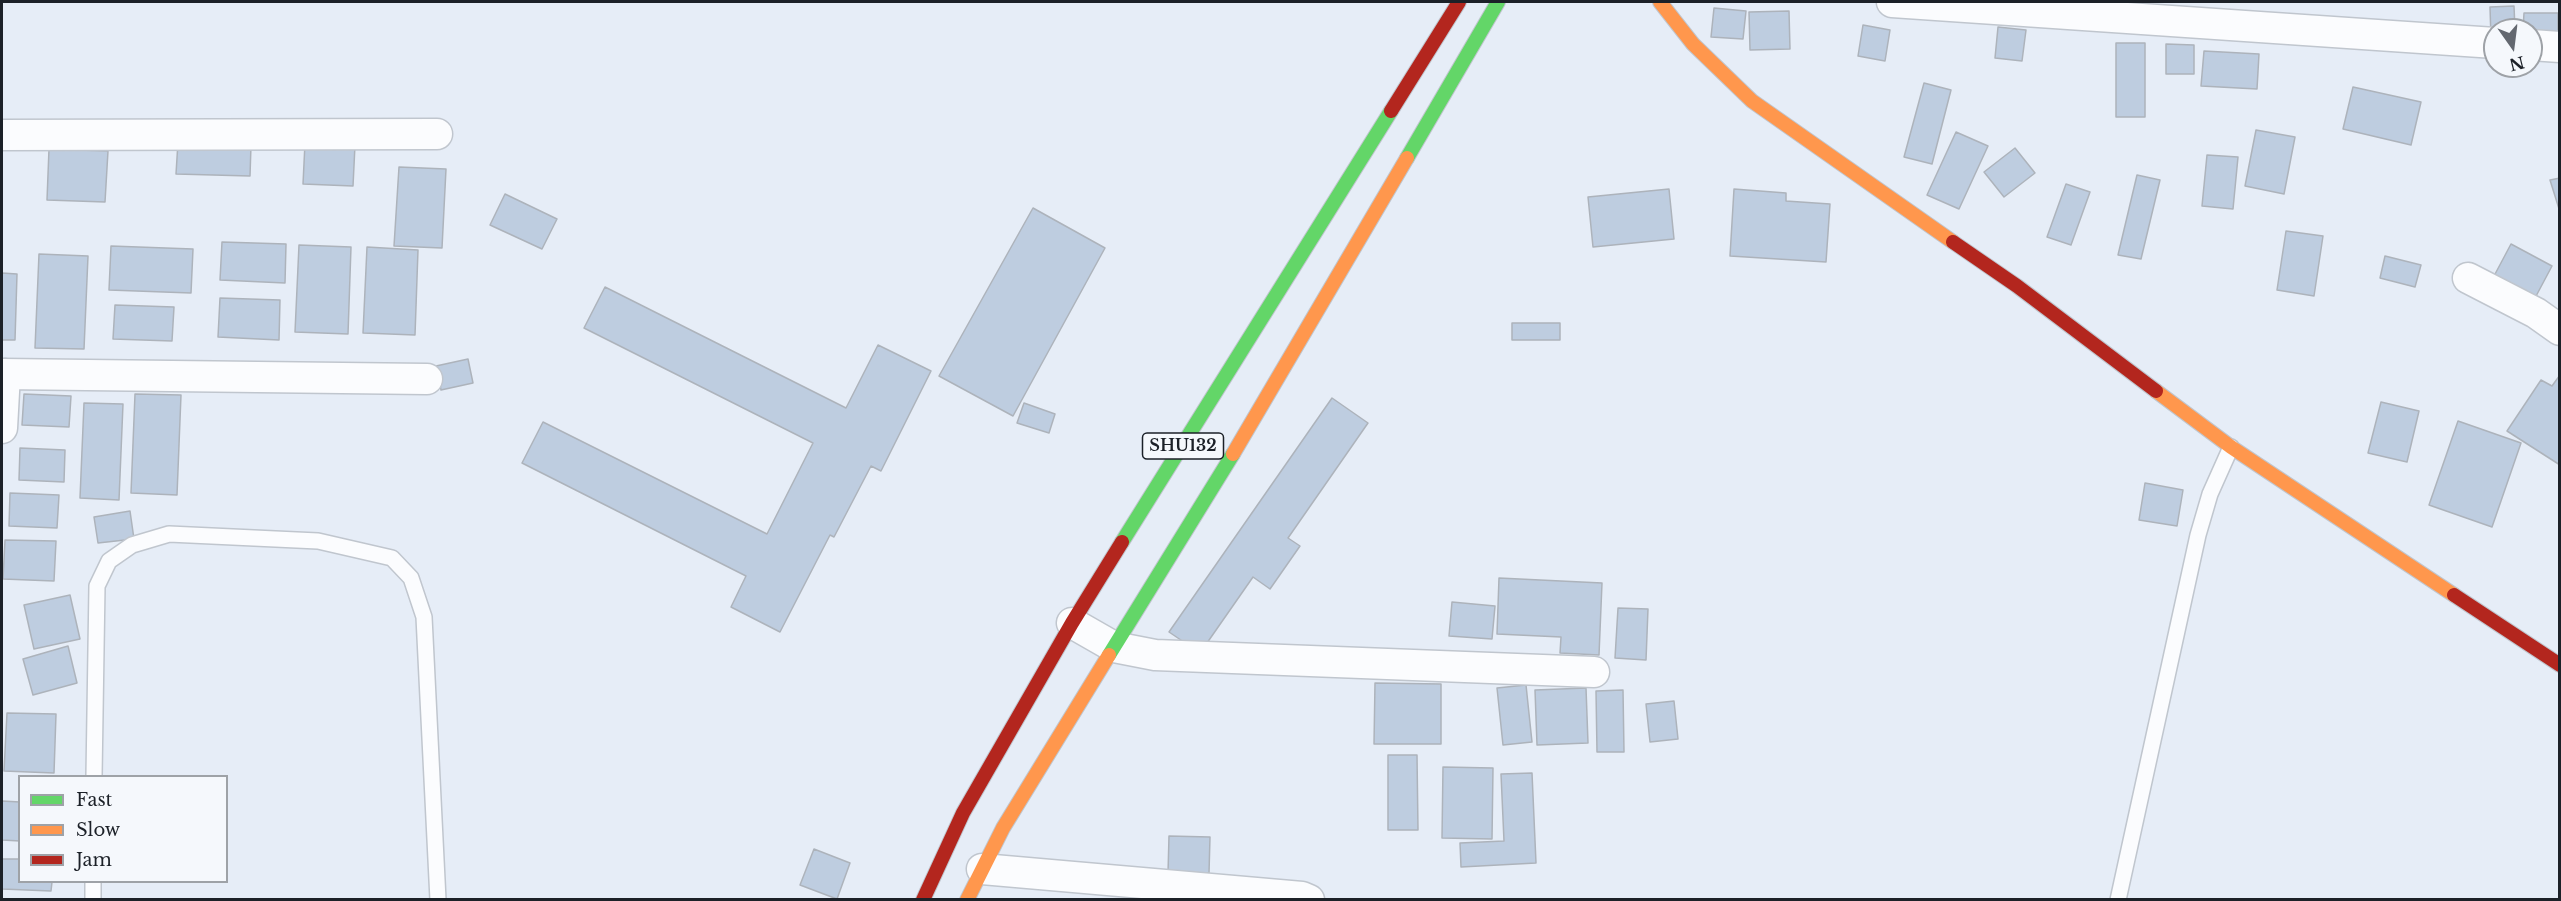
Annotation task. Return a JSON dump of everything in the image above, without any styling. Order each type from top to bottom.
[{"type":"main road","name":"SHU132","points":[[923,900],[963,813],[1072,623],[1459,2]]},
{"type":"main road","name":"SHU132","points":[[967,900],[1003,828],[1249,429],[1498,2]]},
{"type":"main road","points":[[1660,2],[1693,44],[1752,101],[2017,286],[2231,447],[2559,666]]},
{"type":"street","points":[[1892,2],[2483,42]]},
{"type":"street","points":[[2543,46],[2559,47]]},
{"type":"street","points":[[2,135],[437,134]]},
{"type":"street","points":[[2468,278],[2536,313],[2559,330]]},
{"type":"street","points":[[2,428],[3,374],[428,379]]},
{"type":"street","points":[[1072,623],[1114,647],[1155,655],[1594,672]]},
{"type":"street","points":[[982,869],[1302,897],[1309,900]]},
{"type":"lane","points":[[2118,900],[2198,536],[2210,494],[2231,447]]},
{"type":"lane","points":[[94,775],[97,586],[109,561],[132,544],[169,534],[318,541],[392,558],[411,578],[424,617],[438,900]]},
{"type":"lane","points":[[93,883],[93,900]]},
{"type":"building","points":[[2514,6],[2514,18],[2490,18],[2490,7]]},
{"type":"building","points":[[1714,8],[1746,11],[1743,39],[1711,37]]},
{"type":"building","points":[[1789,11],[1790,49],[1750,50],[1749,12]]},
{"type":"building","points":[[2524,13],[2558,13],[2558,42],[2543,41],[2543,18],[2524,18]]},
{"type":"building","points":[[1863,25],[1890,30],[1885,61],[1858,56]]},
{"type":"building","points":[[1998,27],[2026,30],[2022,61],[1995,58]]},
{"type":"building","points":[[2116,43],[2145,43],[2145,117],[2116,117]]},
{"type":"building","points":[[2166,44],[2194,45],[2194,74],[2166,74]]},
{"type":"building","points":[[2204,51],[2259,54],[2257,89],[2201,86]]},
{"type":"building","points":[[1924,83],[1951,90],[1932,164],[1904,157]]},
{"type":"building","points":[[2353,87],[2421,102],[2411,145],[2343,129]]},
{"type":"building","points":[[2256,130],[2295,137],[2284,194],[2245,186]]},
{"type":"building","points":[[1956,132],[1988,146],[1959,209],[1927,195]]},
{"type":"building","points":[[178,142],[251,145],[250,176],[176,174]]},
{"type":"building","points":[[305,143],[355,145],[353,186],[303,184]]},
{"type":"building","points":[[2015,148],[2035,173],[2004,197],[1984,172]]},
{"type":"building","points":[[49,149],[108,151],[105,202],[47,200]]},
{"type":"building","points":[[2207,155],[2238,157],[2233,209],[2202,206]]},
{"type":"building","points":[[399,167],[446,169],[442,248],[394,246]]},
{"type":"building","points":[[2137,175],[2160,180],[2141,259],[2118,255]]},
{"type":"building","points":[[2560,178],[2560,212],[2550,180]]},
{"type":"building","points":[[2066,184],[2090,192],[2071,245],[2047,237]]},
{"type":"building","points":[[1669,189],[1674,239],[1593,247],[1588,197]]},
{"type":"building","points":[[1734,189],[1786,193],[1786,201],[1830,204],[1826,262],[1730,256]]},
{"type":"building","points":[[505,194],[557,219],[542,249],[490,225]]},
{"type":"building","points":[[1033,208],[1105,248],[1013,416],[939,376]]},
{"type":"building","points":[[2286,231],[2323,236],[2314,296],[2277,290]]},
{"type":"building","points":[[222,242],[286,244],[285,283],[220,280]]},
{"type":"building","points":[[2511,244],[2552,266],[2535,298],[2494,276]]},
{"type":"building","points":[[299,245],[351,247],[348,334],[295,332]]},
{"type":"building","points":[[111,246],[193,249],[191,293],[109,290]]},
{"type":"building","points":[[367,247],[418,250],[415,335],[363,333]]},
{"type":"building","points":[[39,254],[88,256],[84,349],[35,348]]},
{"type":"building","points":[[2385,256],[2421,265],[2415,287],[2380,278]]},
{"type":"building","points":[[2,273],[17,274],[15,340],[2,340]]},
{"type":"building","points":[[605,287],[846,408],[878,345],[931,371],[881,471],[871,466],[834,537],[830,535],[780,632],[731,607],[746,576],[522,463],[543,422],[767,534],[813,443],[584,328]]},
{"type":"building","points":[[220,298],[280,300],[279,340],[218,337]]},
{"type":"building","points":[[115,305],[174,307],[172,341],[113,339]]},
{"type":"building","points":[[1512,323],[1560,323],[1560,340],[1512,340]]},
{"type":"building","points":[[468,359],[473,383],[441,390],[436,366]]},
{"type":"building","points":[[2560,375],[2560,465],[2507,431],[2541,380],[2552,386]]},
{"type":"building","points":[[24,394],[71,396],[69,427],[22,425]]},
{"type":"building","points":[[135,394],[181,395],[177,495],[131,493]]},
{"type":"building","points":[[1332,398],[1368,423],[1288,538],[1300,546],[1270,589],[1253,577],[1200,653],[1169,632]]},
{"type":"building","points":[[2381,402],[2419,411],[2407,462],[2368,453]]},
{"type":"building","points":[[84,403],[123,404],[119,500],[80,498]]},
{"type":"building","points":[[1024,403],[1055,414],[1049,433],[1017,423]]},
{"type":"building","points":[[2458,421],[2521,443],[2492,527],[2429,505]]},
{"type":"building","points":[[20,448],[65,450],[64,482],[19,480]]},
{"type":"building","points":[[2145,483],[2183,490],[2177,526],[2139,520]]},
{"type":"building","points":[[10,493],[59,495],[57,528],[9,526]]},
{"type":"building","points":[[130,511],[134,539],[98,543],[94,517]]},
{"type":"building","points":[[5,540],[56,541],[54,581],[3,579]]},
{"type":"building","points":[[1499,578],[1602,583],[1599,655],[1560,653],[1561,637],[1497,634]]},
{"type":"building","points":[[70,595],[80,639],[34,649],[24,605]]},
{"type":"building","points":[[1452,602],[1495,606],[1492,639],[1449,636]]},
{"type":"building","points":[[1618,608],[1648,609],[1646,660],[1615,658]]},
{"type":"building","points":[[68,646],[77,683],[33,695],[23,659]]},
{"type":"building","points":[[1375,683],[1441,684],[1441,744],[1374,744]]},
{"type":"building","points":[[1526,685],[1532,742],[1503,745],[1497,688]]},
{"type":"building","points":[[1586,688],[1588,743],[1537,745],[1535,690]]},
{"type":"building","points":[[1623,690],[1624,752],[1597,752],[1596,691]]},
{"type":"building","points":[[1674,701],[1678,739],[1650,742],[1646,704]]},
{"type":"building","points":[[7,713],[56,714],[54,773],[4,771]]},
{"type":"building","points":[[1388,755],[1417,755],[1418,830],[1388,830]]},
{"type":"building","points":[[1443,767],[1493,768],[1492,839],[1442,838]]},
{"type":"building","points":[[1532,773],[1536,863],[1461,867],[1460,843],[1504,841],[1501,774]]},
{"type":"building","points":[[2,801],[18,802],[18,841],[2,840]]},
{"type":"building","points":[[1169,836],[1210,837],[1209,873],[1168,873]]},
{"type":"building","points":[[814,849],[850,863],[837,899],[800,885]]},
{"type":"building","points":[[2,859],[18,859],[18,883],[52,883],[51,891],[2,889]]},
{"type":"traffic: fast","points":[[1407,158],[1498,2]]},
{"type":"traffic: fast","points":[[1122,542],[1391,111]]},
{"type":"traffic: fast","points":[[1109,655],[1233,454]]},
{"type":"traffic: slow","points":[[1660,2],[1693,44],[1752,101],[1953,242]]},
{"type":"traffic: slow","points":[[1233,454],[1407,158]]},
{"type":"traffic: slow","points":[[2156,391],[2231,447],[2454,595]]},
{"type":"traffic: slow","points":[[967,900],[1003,828],[1109,655]]},
{"type":"traffic: jam","points":[[1391,111],[1459,2]]},
{"type":"traffic: jam","points":[[1953,242],[2017,286],[2156,391]]},
{"type":"traffic: jam","points":[[923,900],[963,813],[1072,623],[1122,542]]},
{"type":"traffic: jam","points":[[2454,595],[2560,665]]}]
